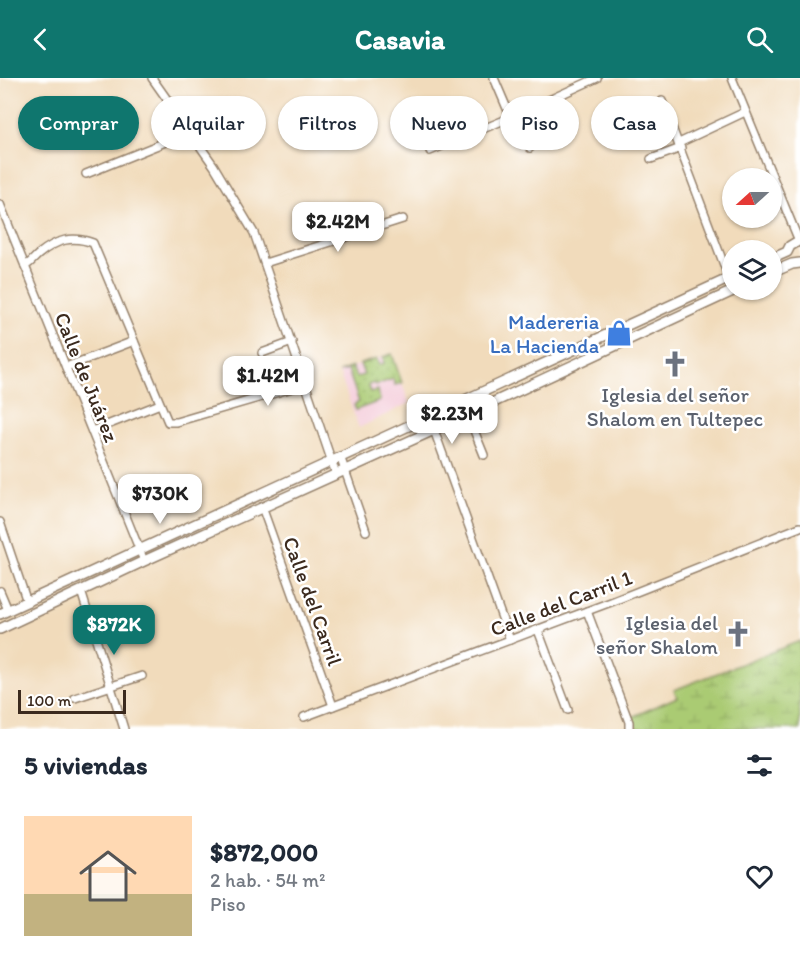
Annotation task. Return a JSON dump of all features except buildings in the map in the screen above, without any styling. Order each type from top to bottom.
[{"type":"street","points":[[152,78],[165,96]]},
{"type":"street","points":[[494,78],[503,96]]},
{"type":"street","points":[[558,96],[597,78]]},
{"type":"street","points":[[732,78],[800,240],[782,254]]},
{"type":"street","points":[[651,159],[746,112]]},
{"type":"street","points":[[430,151],[500,122]]},
{"type":"street","points":[[678,140],[722,254]]},
{"type":"street","points":[[86,174],[151,148]]},
{"type":"street","points":[[201,150],[254,233],[306,384],[366,531]]},
{"type":"street","name":"Calle de Juárez","points":[[0,204],[144,561]]},
{"type":"street","points":[[265,263],[403,219]]},
{"type":"street","points":[[25,266],[51,245],[67,239],[83,239],[93,243],[168,422],[173,423],[306,384]]},
{"type":"street","points":[[787,252],[788,257],[796,264]]},
{"type":"street","points":[[0,591],[4,612],[722,281]]},
{"type":"street","points":[[0,629],[722,296]]},
{"type":"street","points":[[607,335],[612,346]]},
{"type":"street","points":[[66,367],[134,341]]},
{"type":"street","points":[[262,352],[292,342]]},
{"type":"street","points":[[92,431],[160,404]]},
{"type":"street","points":[[467,413],[483,454]]},
{"type":"street","points":[[434,430],[510,640]]},
{"type":"street","name":"Calle del Carril","points":[[262,507],[333,706]]},
{"type":"street","points":[[0,522],[27,602]]},
{"type":"street","name":"Calle del Carril 1","points":[[303,717],[538,630],[800,527]]},
{"type":"street","points":[[81,591],[124,729]]},
{"type":"street","points":[[587,611],[630,728]]},
{"type":"street","points":[[538,630],[568,710]]},
{"type":"street","points":[[75,698],[142,676]]},
{"type":"shaded area","points":[[392,354],[409,403],[359,428],[339,372]]},
{"type":"green space","points":[[392,354],[402,383],[395,385],[393,379],[376,385],[374,383],[368,385],[370,392],[378,390],[380,401],[356,410],[354,405],[359,402],[348,370],[339,372],[352,367],[356,377],[364,375],[360,364],[377,359],[379,365],[384,363],[383,357]]},
{"type":"green space","points":[[800,641],[800,729],[637,729],[632,717],[677,697],[674,690]]},
{"type":"place","name":"Madereria La Hacienda","points":[[619,333]]},
{"type":"place","name":"Iglesia del señor Shalom en Tultepec","points":[[675,364]]},
{"type":"place","name":"Iglesia del señor Shalom","points":[[738,634]]}]
